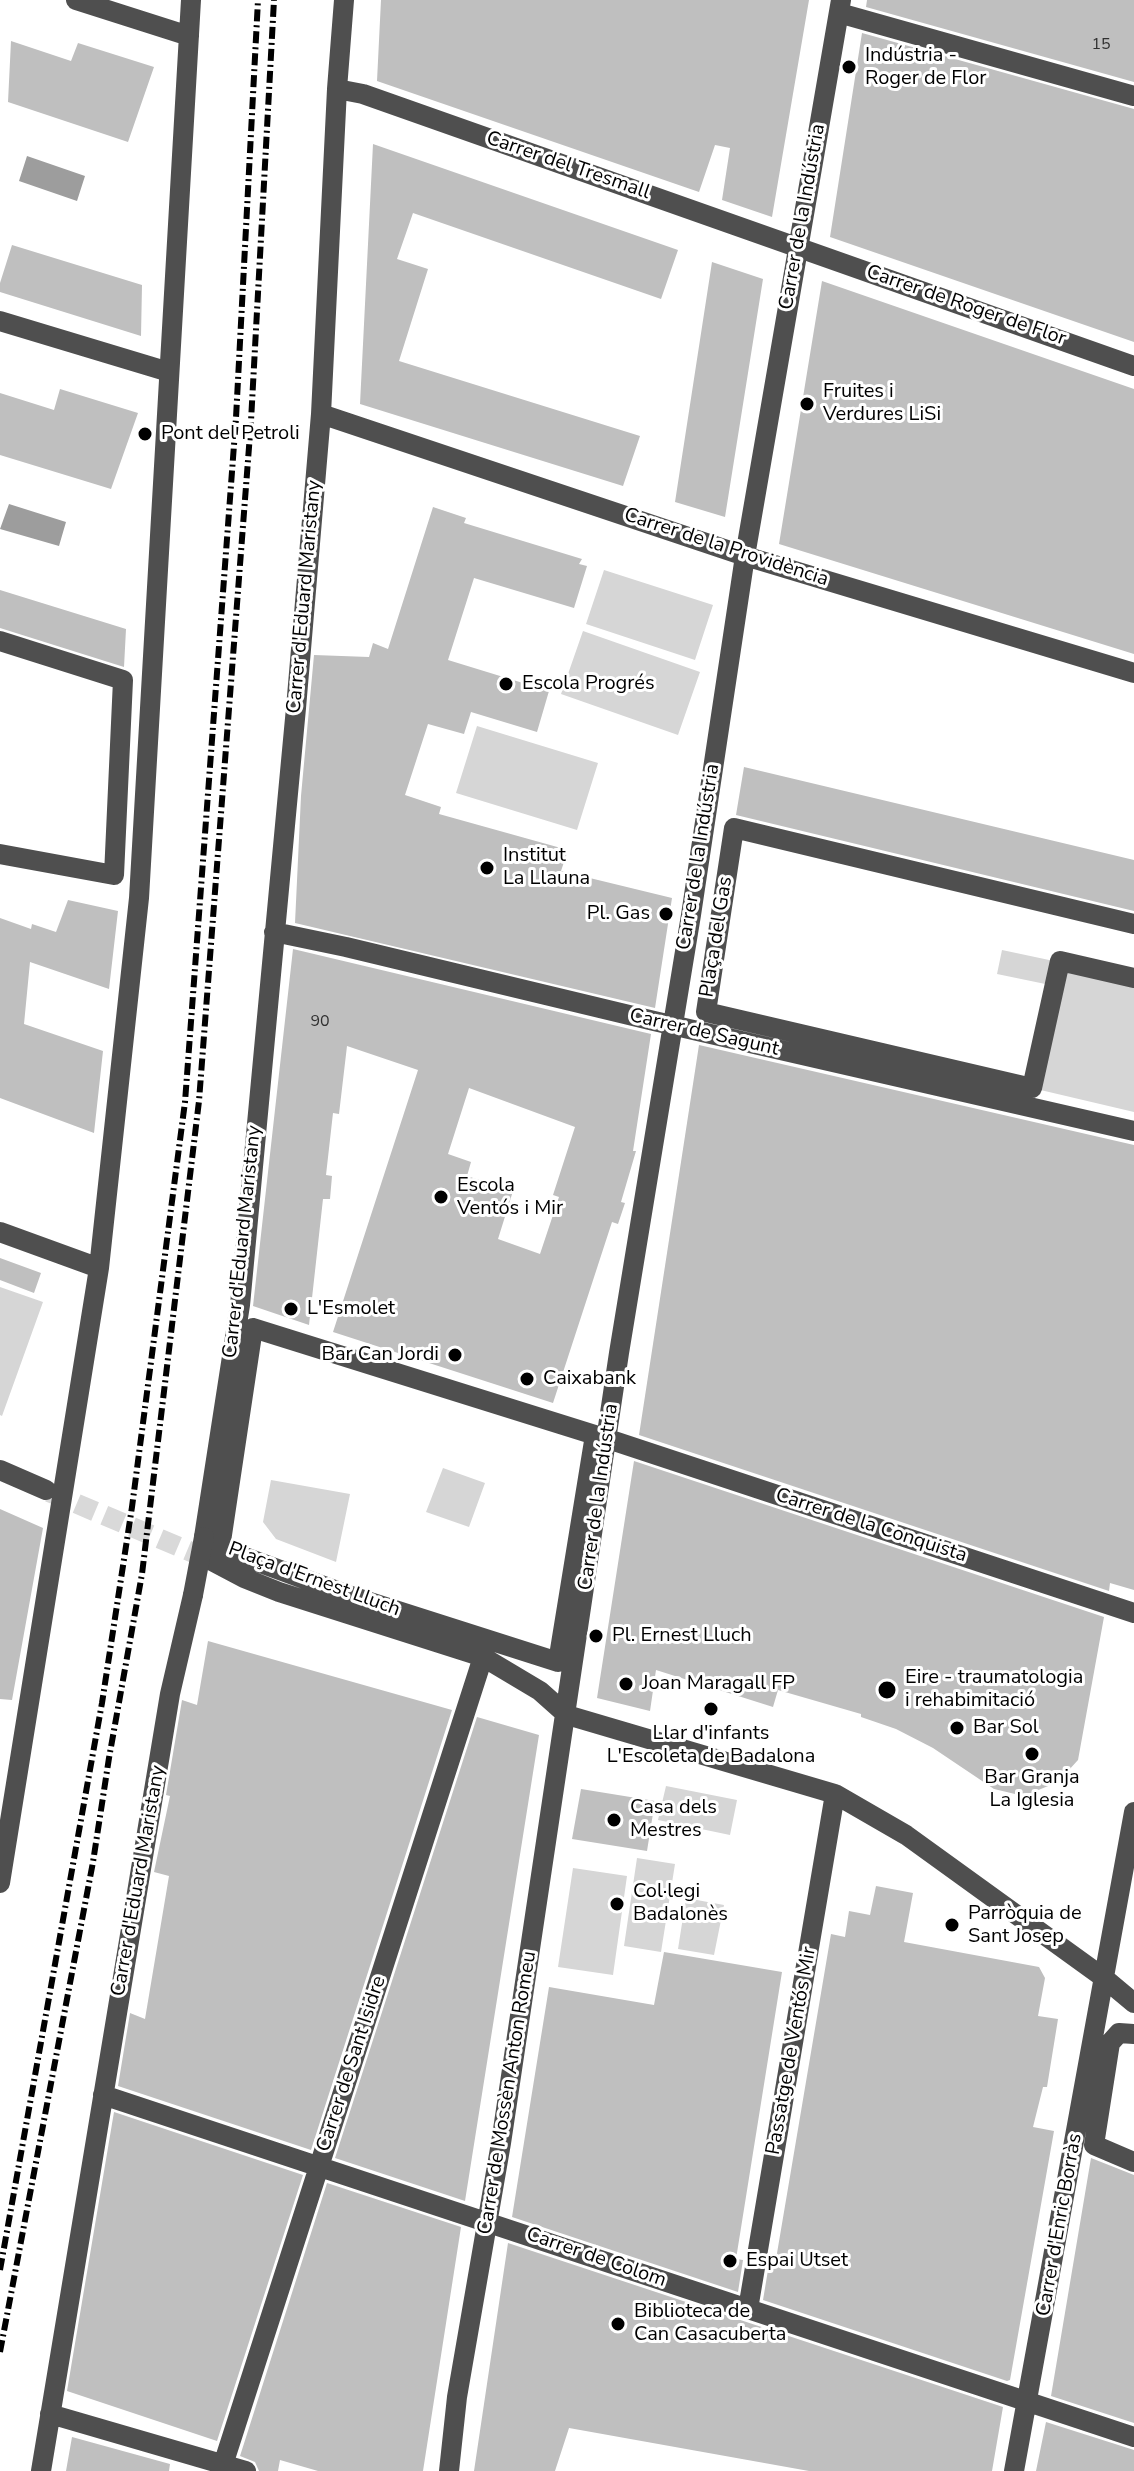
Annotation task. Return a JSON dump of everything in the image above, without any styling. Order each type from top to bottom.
[{"type":"street","points":[[76,0],[189,36]]},
{"type":"street","points":[[0,1883],[99,1268],[139,898],[191,0]]},
{"type":"street","name":"Carrer d'Eduard Maristany","points":[[41,2471],[170,1694],[204,1537],[240,1305],[321,414],[344,0]]},
{"type":"street","points":[[840,6],[1134,96]]},
{"type":"street","name":"Carrer de la Indústria","points":[[567,1715],[602,1437],[619,1353],[673,1026],[745,556],[840,6]]},
{"type":"street","name":"Carrer del Tresmall","points":[[337,89],[363,94],[797,247]]},
{"type":"street","name":"Carrer de Roger de Flor","points":[[797,247],[1134,366]]},
{"type":"street","points":[[0,321],[169,372]]},
{"type":"street","name":"Carrer de la Providència","points":[[321,414],[745,556],[1134,673]]},
{"type":"street","points":[[0,641],[123,680],[114,875],[0,854]]},
{"type":"street","name":"Plaça del Gas","points":[[1134,924],[734,828],[706,1012],[1032,1088],[1060,961],[1134,978]]},
{"type":"street","name":"Carrer de Sagunt","points":[[274,932],[1134,1131]]},
{"type":"street","points":[[0,1232],[99,1268]]},
{"type":"street","name":"Plaça d'Ernest Lluch","points":[[253,1328],[602,1437],[558,1662],[348,1595],[220,1548],[253,1328]]},
{"type":"street","name":"Carrer de la Conquista","points":[[602,1437],[1134,1613]]},
{"type":"street","points":[[0,1470],[46,1490]]},
{"type":"street","points":[[208,1559],[279,1592],[483,1657],[540,1691],[567,1715],[835,1794],[906,1835],[1134,2003]]},
{"type":"street","name":"Carrer de Sant Isidre","points":[[222,2468],[483,1657]]},
{"type":"street","name":"Carrer de Mossèn Anton Romeu","points":[[449,2471],[457,2397],[488,2221],[567,1715]]},
{"type":"street","name":"Passatge de Ventós Mir","points":[[748,2309],[835,1794]]},
{"type":"street","name":"Carrer d'Enric Borràs","points":[[1014,2471],[1134,1812]]},
{"type":"street","points":[[1134,2034],[1119,2033],[1110,2043],[1094,2145],[1134,2162]]},
{"type":"street","name":"Carrer de Colom","points":[[103,2095],[1134,2437]]},
{"type":"street","points":[[50,2414],[222,2468],[246,2471]]},
{"type":"shaded area","points":[[27,156],[85,176],[77,201],[19,181]]},
{"type":"shaded area","points":[[9,504],[66,522],[59,546],[0,529]]},
{"type":"shaded area","points":[[604,570],[713,605],[695,660],[586,624]]},
{"type":"shaded area","points":[[583,631],[700,672],[678,735],[561,694]]},
{"type":"shaded area","points":[[477,726],[598,763],[577,830],[456,793]]},
{"type":"shaded area","points":[[1002,950],[1134,978],[1134,1112],[1032,1088],[1055,986],[997,974]]},
{"type":"shaded area","points":[[0,1287],[43,1302],[2,1416],[0,1415]]},
{"type":"shaded area","points":[[443,1468],[485,1483],[469,1527],[426,1512]]},
{"type":"shaded area","points":[[271,1480],[350,1494],[336,1562],[276,1539],[263,1522]]},
{"type":"shaded area","points":[[666,1786],[737,1800],[730,1835],[658,1820]]},
{"type":"shaded area","points":[[637,1858],[675,1864],[661,1952],[624,1946]]},
{"type":"shaded area","points":[[573,1868],[627,1876],[613,1975],[558,1967]]},
{"type":"shaded area","points":[[686,1898],[724,1905],[714,1955],[678,1949]]},
{"type":"building","points":[[381,0],[809,0],[772,217],[722,200],[730,148],[715,145],[699,192],[377,81]]},
{"type":"building","points":[[867,0],[1134,0],[1134,82],[866,7]]},
{"type":"building","points":[[862,33],[1134,109],[1134,342],[830,237]]},
{"type":"building","points":[[11,41],[71,61],[78,43],[154,67],[128,142],[8,102]]},
{"type":"building","points":[[373,144],[678,250],[661,299],[413,213],[397,259],[428,269],[399,361],[640,436],[623,486],[360,404]]},
{"type":"building","points":[[12,245],[142,285],[141,336],[0,292]]},
{"type":"building","points":[[712,262],[763,279],[725,517],[675,502]]},
{"type":"building","points":[[822,281],[1134,389],[1134,654],[779,544]]},
{"type":"building","points":[[60,389],[138,413],[111,489],[0,455],[0,393],[54,410]]},
{"type":"building","points":[[433,507],[466,518],[464,523],[582,559],[579,564],[587,566],[574,608],[474,578],[448,660],[549,691],[537,732],[471,712],[464,734],[428,724],[405,795],[441,807],[439,814],[568,850],[561,871],[672,898],[655,1008],[295,923],[301,796],[314,655],[369,657],[373,643],[388,649]]},
{"type":"building","points":[[0,590],[126,629],[124,667],[0,628]]},
{"type":"building","points":[[744,767],[1134,860],[1134,911],[736,815]]},
{"type":"building","points":[[68,900],[118,911],[109,989],[30,962],[24,1024],[103,1051],[94,1133],[0,1098],[0,918],[31,929],[32,924],[56,932]]},
{"type":"building","points":[[293,949],[651,1034],[633,1151],[636,1151],[621,1202],[625,1203],[618,1224],[612,1222],[553,1403],[333,1332],[418,1070],[347,1046],[339,1114],[333,1113],[326,1175],[332,1176],[330,1199],[323,1199],[309,1325],[253,1306]],"holes":[[[469,1088],[575,1127],[553,1195],[559,1197],[540,1254],[498,1239],[513,1191],[467,1176],[471,1162],[448,1154]]]},
{"type":"building","points":[[699,1045],[1134,1145],[1134,1590],[1110,1583],[1109,1591],[639,1435]]},
{"type":"building","points":[[0,1258],[41,1273],[34,1293],[0,1280]]},
{"type":"building","points":[[634,1461],[1104,1617],[1078,1760],[1058,1782],[1031,1793],[1015,1794],[994,1789],[933,1748],[896,1729],[861,1717],[861,1714],[778,1690],[773,1707],[656,1670],[650,1711],[597,1698]]},
{"type":"building","points":[[0,1509],[43,1528],[12,1700],[0,1699]]},
{"type":"building","points":[[208,1641],[452,1710],[311,2150],[118,2086],[130,2013],[145,2019],[169,1876],[154,1872],[170,1796],[166,1795],[182,1700],[197,1705]]},
{"type":"building","points":[[477,1717],[539,1735],[465,2201],[335,2158]]},
{"type":"building","name":"Casa dels Mestres","points":[[581,1789],[655,1801],[647,1851],[572,1839]]},
{"type":"building","points":[[876,1886],[913,1893],[904,1942],[1039,1967],[1045,1978],[1038,2016],[1058,2019],[1047,2087],[1043,2087],[1033,2127],[1054,2131],[1010,2380],[1007,2381],[763,2300],[769,2264],[775,2265],[831,1934],[845,1937],[849,1911],[870,1915]]},
{"type":"building","points":[[664,1952],[782,1972],[736,2259],[743,2260],[738,2292],[512,2217],[549,1987],[654,2005]]},
{"type":"building","points":[[114,2112],[303,2175],[217,2441],[67,2391]]},
{"type":"building","points":[[1091,2158],[1134,2175],[1134,2423],[1051,2396]]},
{"type":"building","points":[[327,2183],[461,2227],[423,2471],[318,2471],[280,2460],[278,2471],[259,2471],[255,2462],[240,2456]]},
{"type":"building","name":"Biblioteca de Can Casacuberta","points":[[508,2243],[1003,2407],[992,2471],[809,2471],[569,2428],[555,2471],[474,2471]]},
{"type":"building","points":[[1046,2422],[1134,2450],[1134,2471],[1036,2471]]},
{"type":"building","points":[[72,2437],[170,2464],[169,2471],[66,2471]]},
{"type":"tunnel","points":[[49,1492],[208,1559]]},
{"type":"railway","points":[[0,2270],[102,1703],[132,1507],[185,1102],[236,418],[258,0]]},
{"type":"railway","points":[[0,2352],[93,1862],[142,1574],[199,1101],[251,421],[274,0]]},
{"type":"place","name":"Indústria - Roger de Flor","points":[[849,67]]},
{"type":"place","name":"Fruites i Verdures LiSi","points":[[807,404]]},
{"type":"place","name":"Pont del Petroli","points":[[145,434]]},
{"type":"place","name":"Escola Progrés","points":[[506,684]]},
{"type":"place","name":"Institut La Llauna","points":[[487,868]]},
{"type":"place","name":"Pl. Gas","points":[[666,914]]},
{"type":"place","name":"Escola Ventós i Mir","points":[[441,1197]]},
{"type":"place","name":"L'Esmolet","points":[[291,1309]]},
{"type":"place","name":"Bar Can Jordi","points":[[455,1355]]},
{"type":"place","name":"Caixabank","points":[[527,1379]]},
{"type":"place","name":"Pl. Ernest Lluch","points":[[596,1636]]},
{"type":"place","name":"Joan Maragall FP","points":[[626,1684]]},
{"type":"place","name":"Eire - traumatologia i rehabimitació","points":[[887,1690]]},
{"type":"place","name":"Llar d'infants L'Escoleta de Badalona","points":[[711,1709]]},
{"type":"place","name":"Bar Sol","points":[[957,1728]]},
{"type":"place","name":"Bar Granja La Iglesia","points":[[1032,1754]]},
{"type":"place","name":"Casa dels Mestres","points":[[614,1820]]},
{"type":"place","name":"Col·legi Badalonès","points":[[617,1904]]},
{"type":"place","name":"Parròquia de Sant Josep","points":[[952,1925]]},
{"type":"place","name":"Espai Utset","points":[[730,2261]]},
{"type":"place","name":"Biblioteca de Can Casacuberta","points":[[618,2324]]}]
